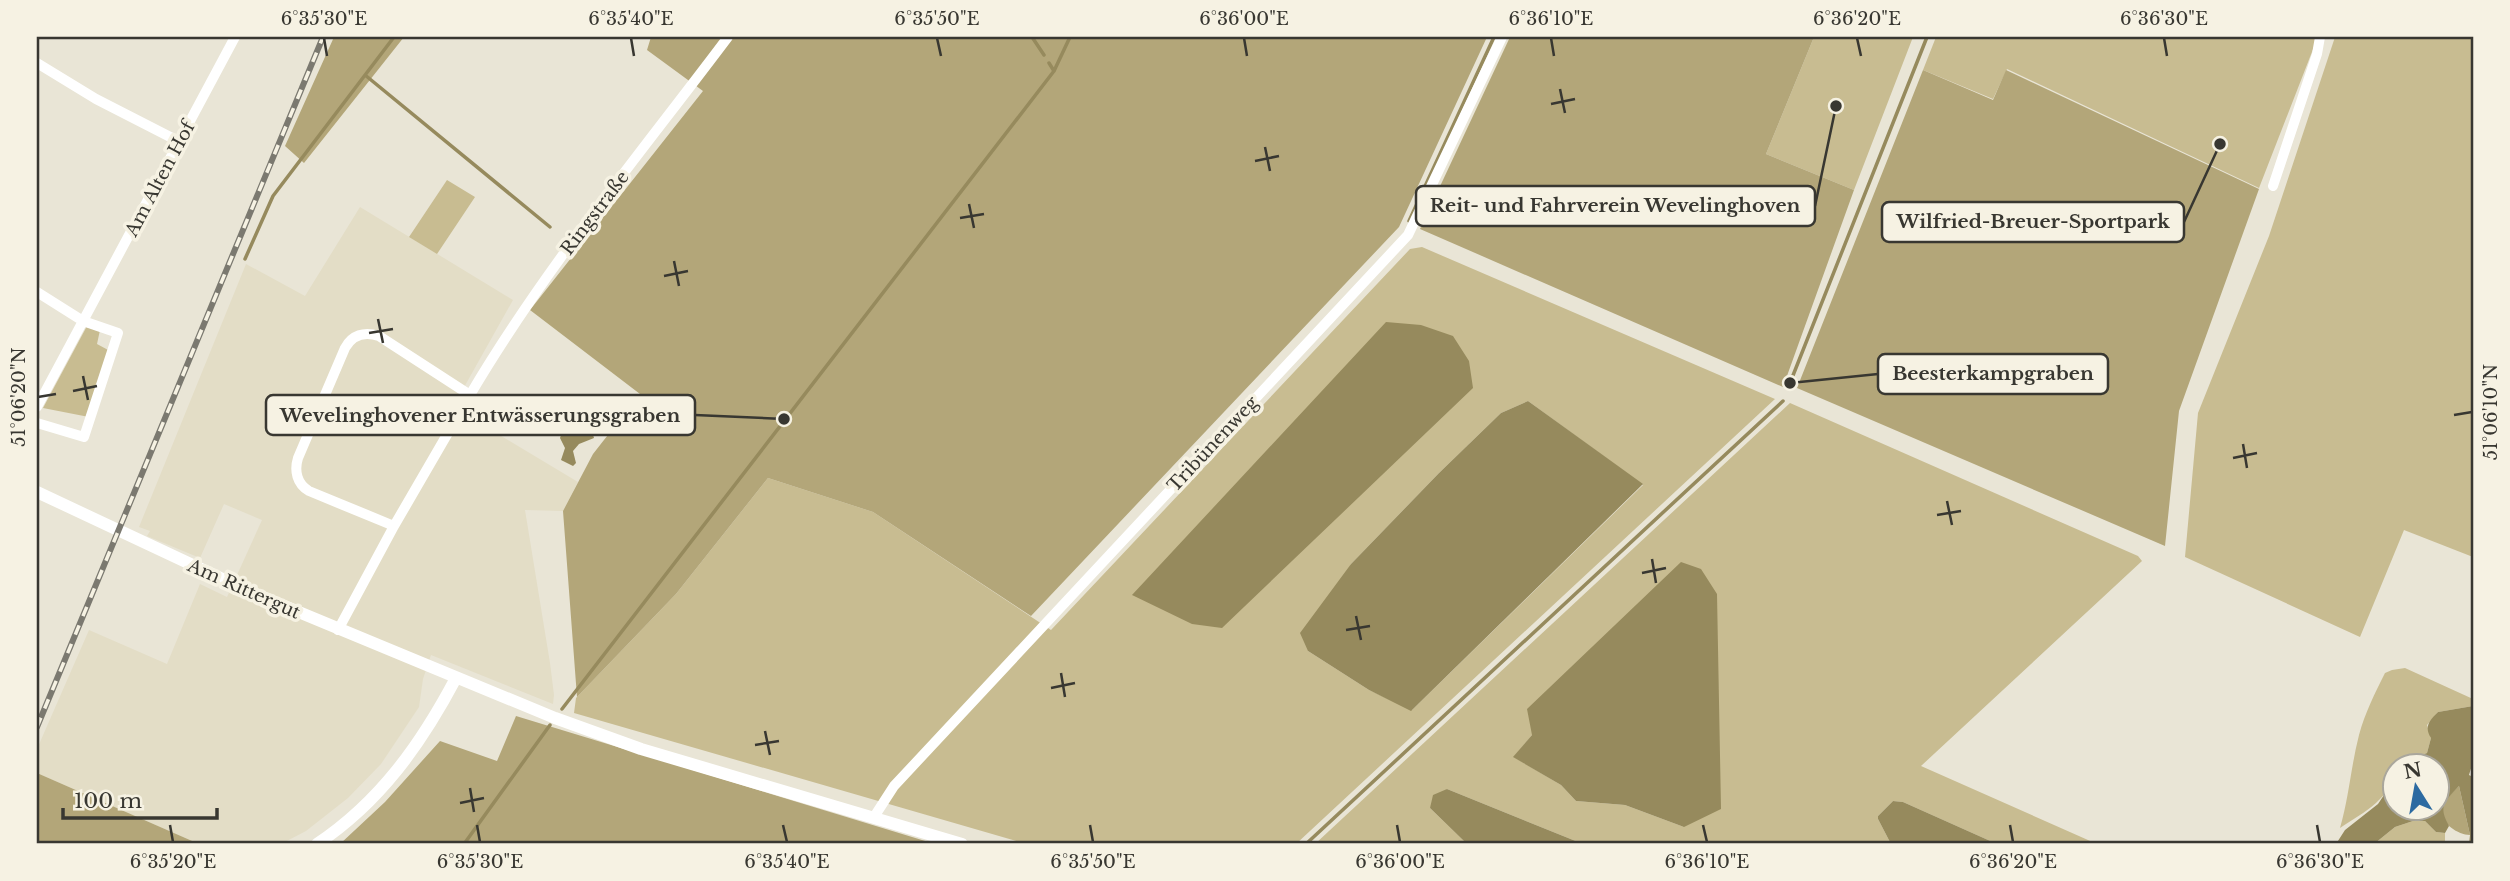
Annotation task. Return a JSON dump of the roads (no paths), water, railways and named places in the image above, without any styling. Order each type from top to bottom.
[{"type":"street","name":"Am Alten Hof","points":[[37,407],[235,37]]},
{"type":"street","name":"Ringstraße","points":[[338,629],[394,526],[500,344],[545,279],[728,37]]},
{"type":"street","name":"Tribünenweg","points":[[874,817],[894,786],[1408,235],[1502,37]]},
{"type":"street","points":[[2273,186],[2317,54],[2320,37]]},
{"type":"street","points":[[37,62],[96,99],[180,142]]},
{"type":"street","points":[[37,292],[83,321],[118,333],[84,437],[37,423]]},
{"type":"street","points":[[394,526],[309,491],[298,477],[298,458],[347,344],[359,335],[379,336],[470,395]]},
{"type":"street","name":"Am Rittergut","points":[[37,492],[193,567],[456,678],[618,741],[962,844]]},
{"type":"street","points":[[317,844],[357,813],[398,772],[456,678]]},
{"type":"waterway","points":[[245,259],[273,196],[394,37]]},
{"type":"waterway","points":[[1032,37],[1044,55]]},
{"type":"waterway","points":[[562,709],[1054,71],[1070,37]]},
{"type":"waterway","points":[[1409,221],[1494,37]]},
{"type":"waterway","points":[[1790,383],[1927,37]]},
{"type":"waterway","points":[[1049,63],[1054,71]]},
{"type":"waterway","points":[[365,75],[550,227]]},
{"type":"waterway","points":[[1306,844],[1783,401]]},
{"type":"waterway","points":[[464,844],[550,725]]},
{"type":"railway","points":[[37,727],[323,37]]},
{"type":"place","name":"Reit- und Fahrverein Wevelinghoven","points":[[1836,106]]},
{"type":"place","name":"Wilfried-Breuer-Sportpark","points":[[2220,144]]},
{"type":"place","name":"Beesterkampgraben","points":[[1790,383]]},
{"type":"place","name":"Wevelinghovener Entwässerungsgraben","points":[[784,419]]}]
